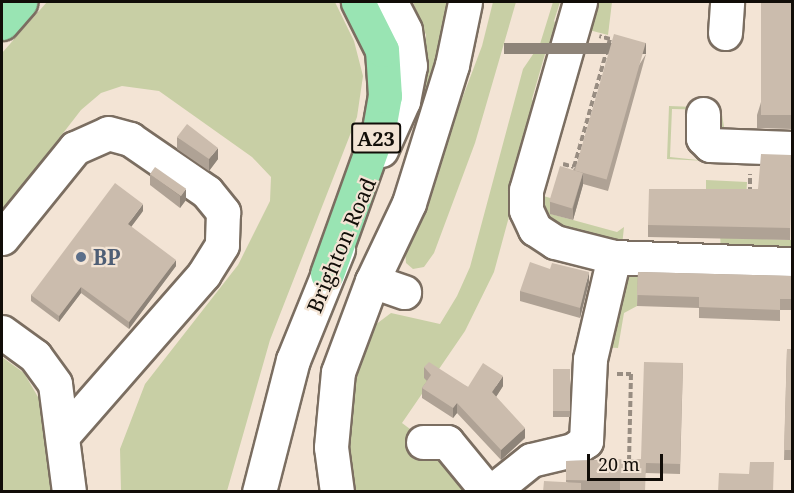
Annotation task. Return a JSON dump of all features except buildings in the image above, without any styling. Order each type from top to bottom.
[{"type":"highway","points":[[2,23],[20,2]]},
{"type":"highway","name":"A23","points":[[327,274],[379,129],[385,96],[382,50],[358,2]]},
{"type":"street","name":"Brighton Road","points":[[258,492],[293,360],[407,86],[407,39],[391,2]]},
{"type":"street","name":"Brighton Road","points":[[338,492],[331,447],[339,372],[372,281],[409,203],[452,65],[465,2]]},
{"type":"street","points":[[725,33],[727,2]]},
{"type":"street","points":[[576,15],[525,201],[534,229],[555,242],[614,257],[792,264]]},
{"type":"street","points":[[703,114],[703,138],[710,145],[792,148]]},
{"type":"street","points":[[2,238],[75,148],[108,133],[130,139],[207,192],[223,212],[222,245],[204,274],[65,433]]},
{"type":"street","points":[[423,442],[447,442],[489,492],[531,460],[573,450],[586,441],[590,359],[614,257]]},
{"type":"street","points":[[372,281],[404,292]]},
{"type":"street","points":[[2,332],[24,346],[50,375],[65,433],[69,492]]},
{"type":"path","points":[[536,157],[573,167],[607,50],[610,39],[576,15]]},
{"type":"green space","points":[[47,2],[335,2],[354,41],[363,76],[357,117],[270,340],[227,491],[121,491],[120,449],[145,384],[238,265],[270,201],[271,177],[252,157],[159,91],[122,86],[101,93],[81,110],[2,212],[2,53]]},
{"type":"green space","points":[[413,2],[447,2],[428,98],[422,96],[426,35]]},
{"type":"green space","points":[[493,2],[516,2],[475,143],[434,253],[424,267],[413,269],[406,263],[405,250],[482,46]]},
{"type":"green space","points":[[553,2],[560,2],[554,21],[561,31],[555,49],[545,54],[532,99],[538,110],[494,272],[465,331],[402,423],[438,450],[474,491],[356,492],[348,437],[353,377],[371,328],[391,313],[440,324],[457,296],[470,267],[523,69],[540,44]]},
{"type":"green space","points":[[590,2],[612,2],[608,35],[589,30]]},
{"type":"green space","points":[[669,106],[721,108],[725,133],[718,135],[718,110],[672,109],[670,157],[707,161],[667,159]]},
{"type":"green space","points":[[706,180],[747,182],[746,200],[731,238],[792,240],[792,254],[721,252],[718,198],[706,198]]},
{"type":"green space","points":[[536,194],[554,199],[551,214],[617,232],[624,227],[622,246],[551,229]]},
{"type":"green space","points":[[650,271],[638,283],[637,306],[624,313],[618,348],[601,347],[611,336],[619,310],[614,303],[625,277]]},
{"type":"green space","points":[[2,357],[24,373],[45,409],[58,491],[2,492]]},
{"type":"place","name":"BP","points":[[81,257]]}]
